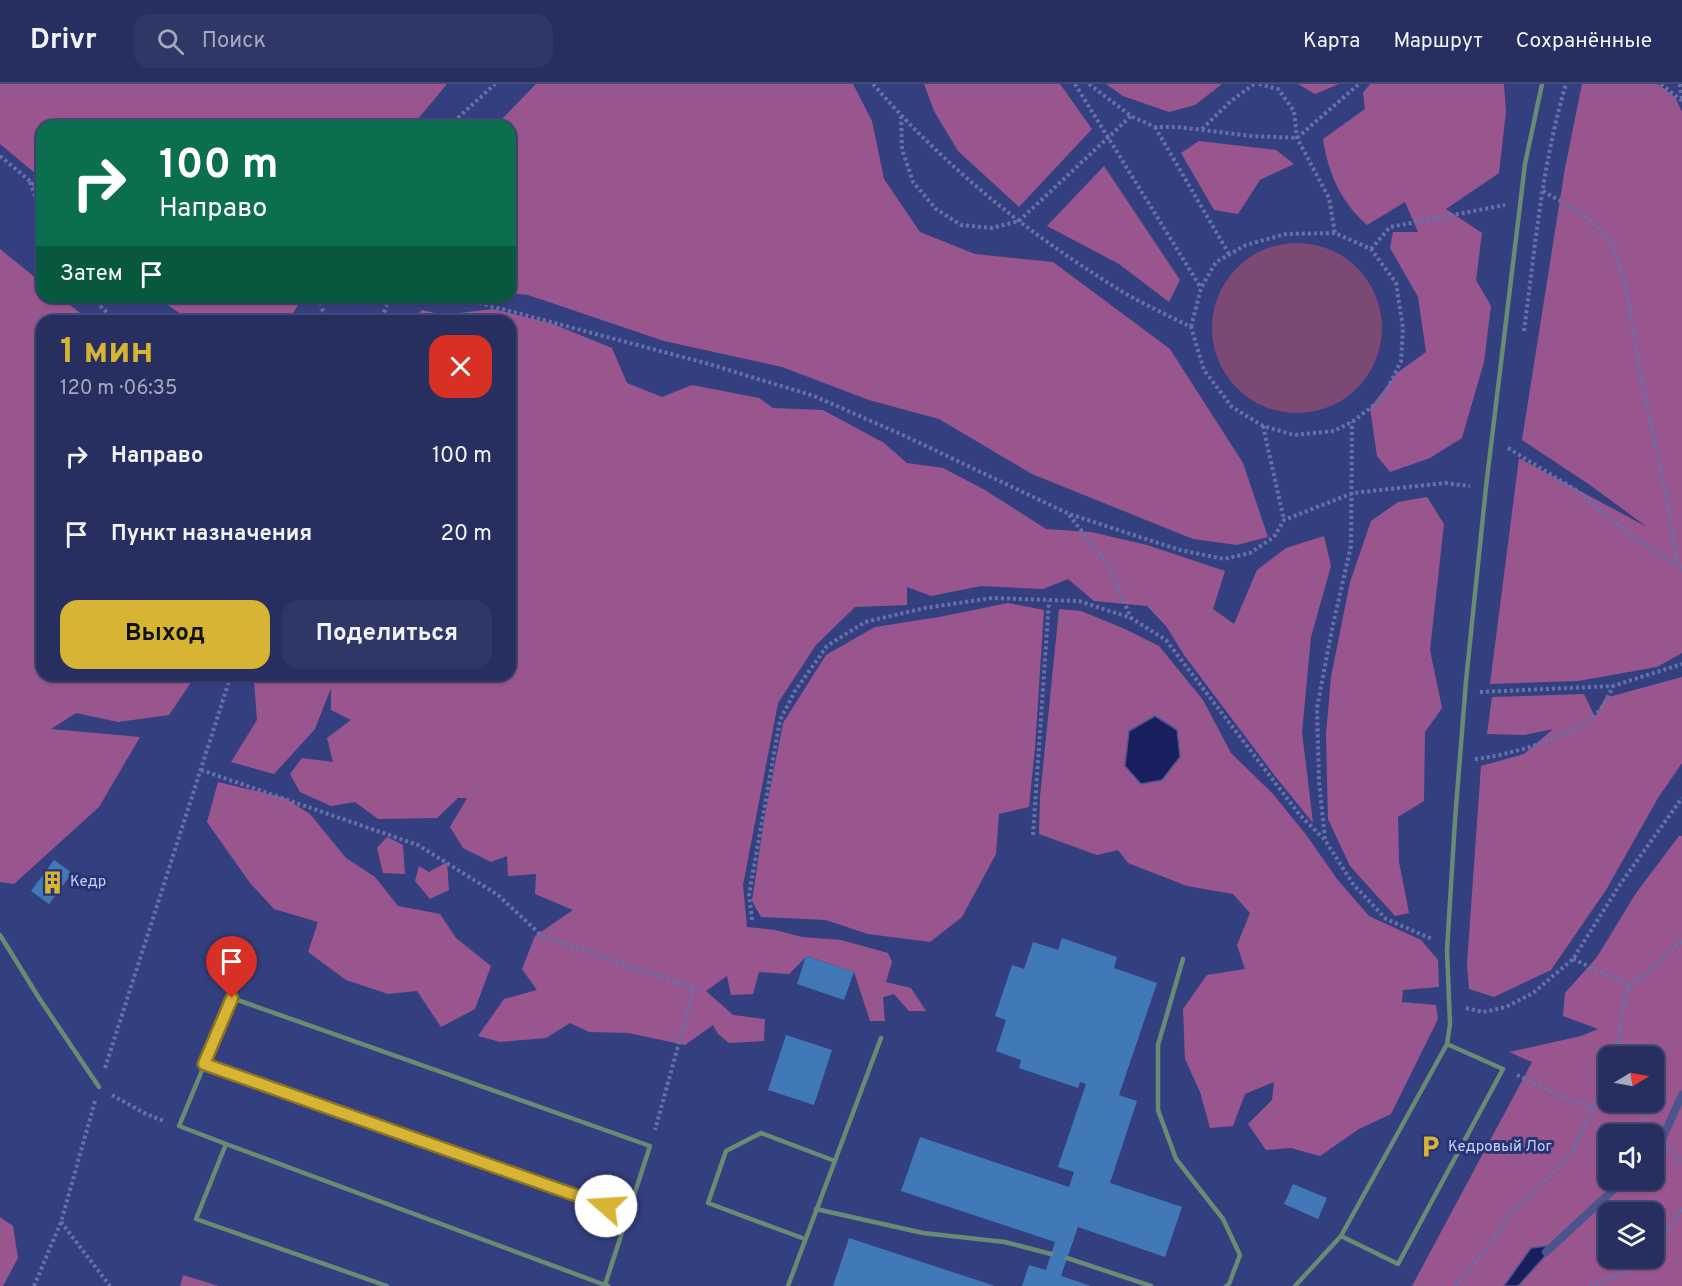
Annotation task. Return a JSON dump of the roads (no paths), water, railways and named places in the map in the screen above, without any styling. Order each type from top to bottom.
[{"type":"lane","points":[[1295,1286],[1341,1236],[1447,1044],[1450,1024],[1447,950],[1465,693],[1486,487],[1520,202],[1525,164],[1542,84]]},
{"type":"lane","points":[[0,935],[99,1087]]},
{"type":"lane","points":[[1183,959],[1158,1045],[1158,1110],[1176,1159],[1223,1219],[1240,1255],[1228,1285]]},
{"type":"lane","points":[[232,998],[650,1146],[606,1286],[179,1126],[204,1064],[232,998]]},
{"type":"lane","points":[[788,1286],[881,1038]]},
{"type":"lane","points":[[1341,1236],[1398,1264],[1503,1069],[1447,1044]]},
{"type":"lane","points":[[204,1064],[628,1214]]},
{"type":"lane","points":[[805,1239],[708,1203],[726,1151],[761,1133],[835,1161]]},
{"type":"lane","points":[[226,1144],[196,1219],[387,1286]]},
{"type":"lane","points":[[816,1209],[923,1233],[1005,1242],[1051,1254]]},
{"type":"lane","points":[[1067,1258],[1151,1286]]},
{"type":"waterway","points":[[1664,1135],[1682,1095]]},
{"type":"waterway","points":[[1546,1252],[1613,1190]]},
{"type":"place","name":"Кедр","points":[[52,882]]},
{"type":"place","name":"Кедровый Лог","points":[[1430,1147]]}]
